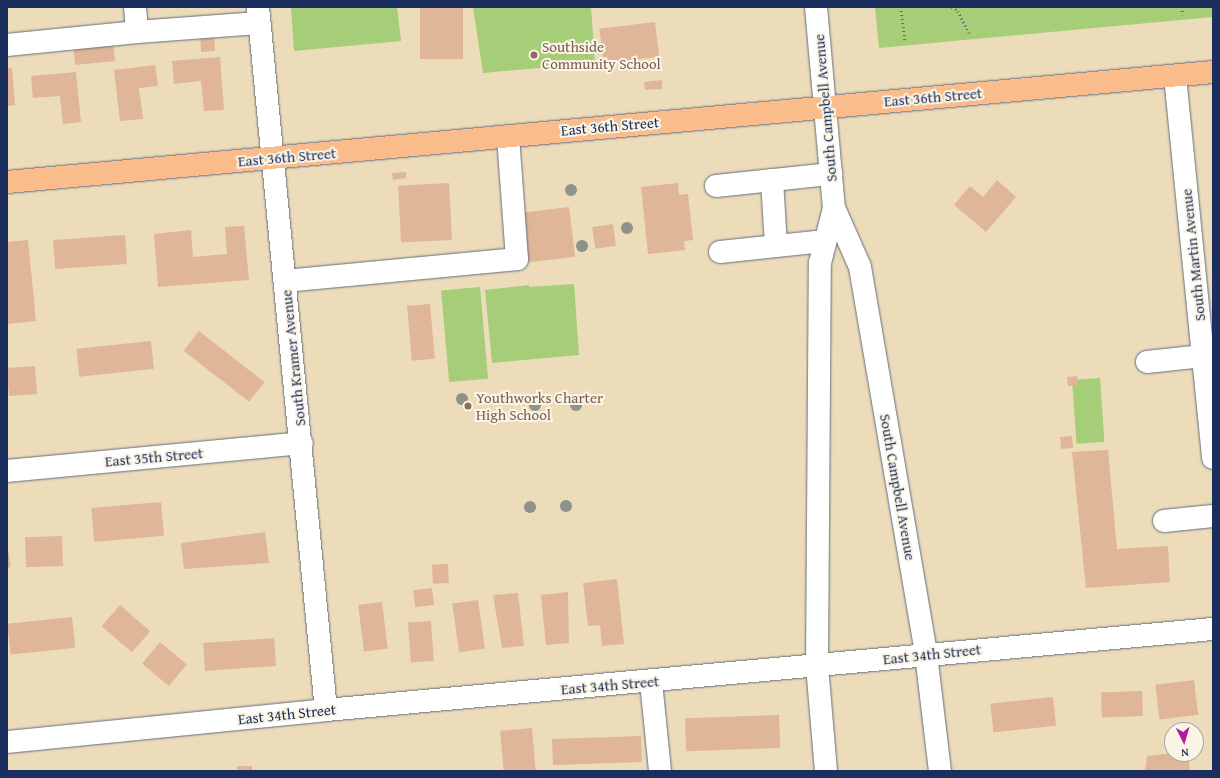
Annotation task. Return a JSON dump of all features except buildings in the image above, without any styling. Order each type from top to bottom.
[{"type":"main road","name":"East 36th Street","points":[[7,182],[824,106],[1213,72]]},
{"type":"street","points":[[135,7],[137,32]]},
{"type":"street","name":"South Campbell Avenue","points":[[816,7],[834,208],[860,267],[926,654],[940,771]]},
{"type":"street","points":[[7,45],[137,32],[259,15]]},
{"type":"street","name":"South Kramer Avenue","points":[[259,15],[272,158],[302,443],[326,710]]},
{"type":"street","name":"South Martin Avenue","points":[[1175,76],[1213,458]]},
{"type":"street","points":[[285,281],[517,259],[508,136]]},
{"type":"street","points":[[716,186],[831,174]]},
{"type":"street","points":[[772,180],[776,246]]},
{"type":"street","name":"South Campbell Avenue","points":[[826,771],[817,666],[820,263],[834,208]]},
{"type":"street","points":[[720,252],[825,241]]},
{"type":"street","points":[[1147,362],[1203,356]]},
{"type":"street","name":"East 35th Street","points":[[7,471],[302,443]]},
{"type":"street","points":[[1164,521],[1213,516]]},
{"type":"street","name":"East 34th Street","points":[[7,742],[326,710],[651,682],[926,654],[1213,629]]},
{"type":"street","points":[[651,682],[660,771]]},
{"type":"path","points":[[901,7],[905,42]]},
{"type":"path","points":[[952,7],[958,11],[971,36]]},
{"type":"path","points":[[1182,7],[1183,15]]},
{"type":"green space","points":[[291,7],[397,7],[401,41],[294,51]]},
{"type":"green space","points":[[473,7],[591,7],[595,63],[483,73]]},
{"type":"green space","points":[[875,7],[1213,7],[1213,17],[879,48]]},
{"type":"green space","points":[[574,284],[579,355],[492,363],[485,290],[529,285],[529,287]]},
{"type":"green space","points":[[480,287],[488,379],[449,382],[441,290]]},
{"type":"green space","points":[[1100,378],[1104,442],[1077,444],[1072,380]]},
{"type":"place","name":"Southside Community School","points":[[534,55]]},
{"type":"place","name":"Youthworks Charter High School","points":[[468,406]]}]
